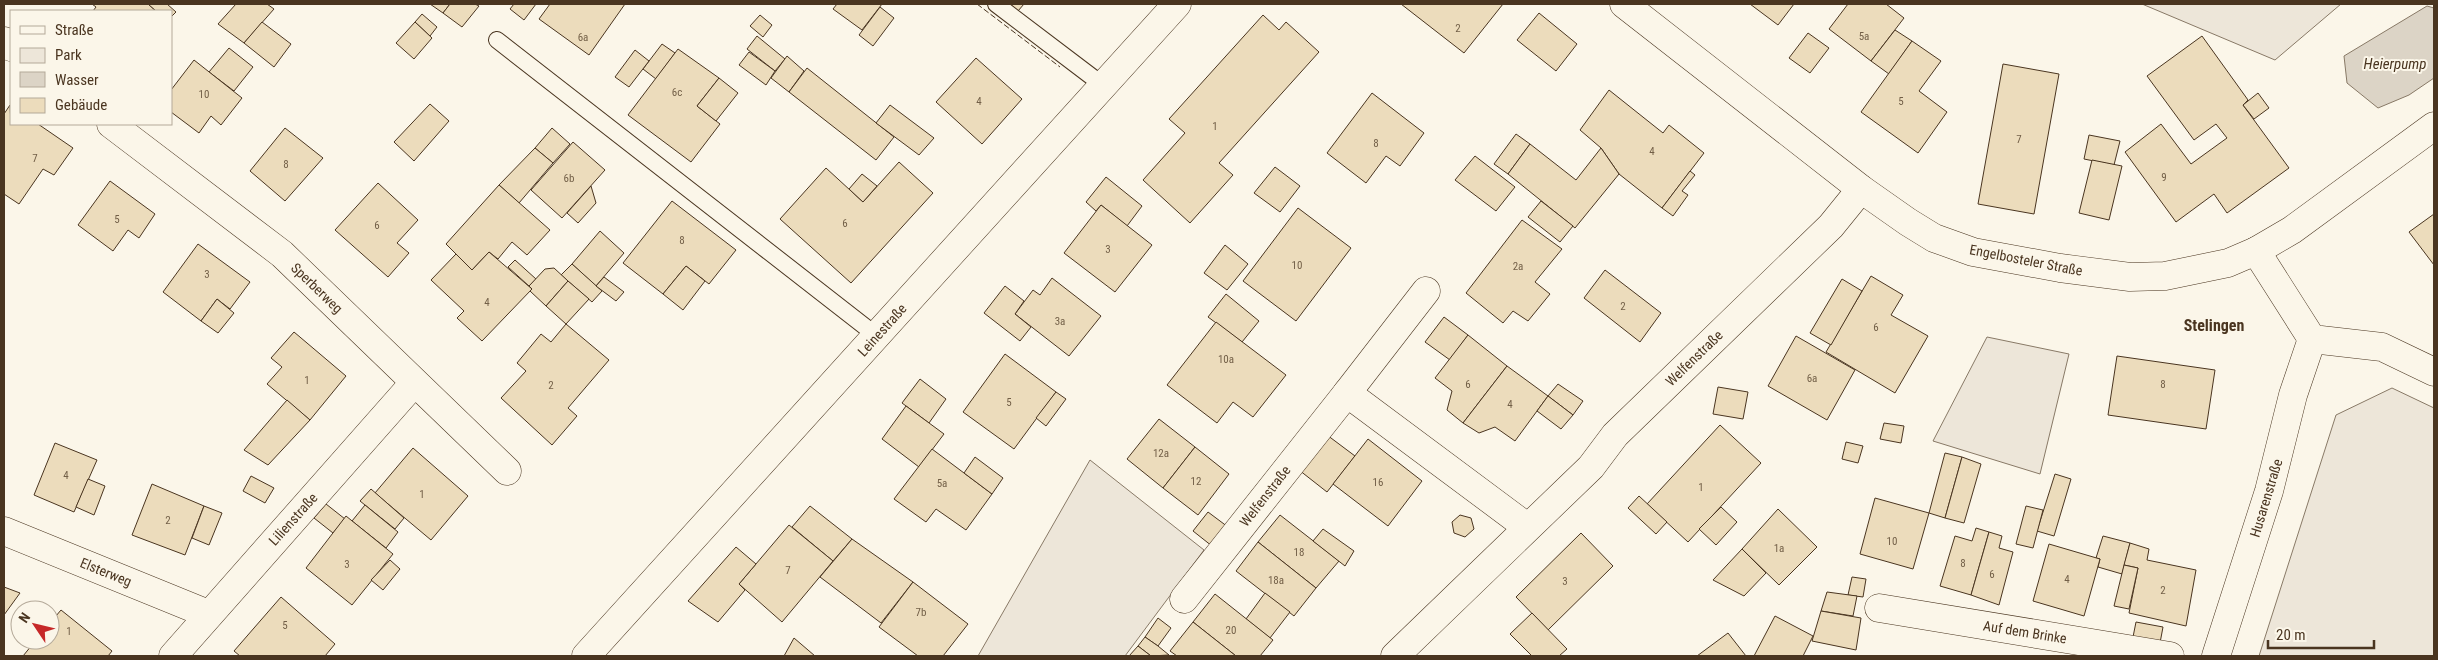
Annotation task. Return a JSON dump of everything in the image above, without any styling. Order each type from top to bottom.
[{"type":"street","name":"Leinestraße","points":[[586,656],[1178,4]]},
{"type":"street","name":"Engelbosteler Straße","points":[[1624,4],[1861,189],[1934,238],[1973,252],[2060,268],[2130,277],[2165,276],[2228,263],[2256,251],[2292,230],[2434,126]]},
{"type":"street","name":"Sperberweg","points":[[112,125],[282,254],[506,470]]},
{"type":"street","name":"Welfenstraße","points":[[1395,656],[1591,468],[1615,435],[1831,226],[1861,189]]},
{"type":"street","points":[[2256,251],[2312,339],[2382,347],[2434,372]]},
{"type":"street","name":"Welfenstraße","points":[[1184,599],[1426,291]]},
{"type":"street","name":"Husarenstraße","points":[[2216,656],[2269,491],[2293,395],[2312,339]]},
{"type":"street","name":"Lilienstraße","points":[[173,656],[208,614],[414,383]]},
{"type":"street","points":[[1347,393],[1528,527]]},
{"type":"street","name":"Elsterweg","points":[[4,530],[208,614]]},
{"type":"street","name":"Auf dem Brinke","points":[[1879,608],[2170,656]]},
{"type":"lane","points":[[996,4],[1104,86]]},
{"type":"lane","points":[[497,40],[877,336]]},
{"type":"green space","points":[[2142,4],[2341,4],[2275,60]]},
{"type":"green space","points":[[1987,337],[2069,354],[2040,474],[1933,441]]},
{"type":"green space","points":[[2392,388],[2434,408],[2434,656],[2259,656],[2336,415]]},
{"type":"green space","points":[[1090,460],[1204,550],[1125,656],[978,656]]},
{"type":"water","name":"Heierpump","points":[[2427,6],[2434,8],[2434,78],[2409,95],[2378,108],[2347,83],[2344,56]]},
{"type":"building","points":[[92,4],[148,4],[155,10],[94,10],[96,7]]},
{"type":"building","points":[[148,4],[167,4],[176,12],[172,16],[172,10],[155,10]]},
{"type":"building","points":[[236,4],[267,4],[274,9],[244,43],[218,24]]},
{"type":"building","points":[[430,4],[450,4],[443,13]]},
{"type":"building","points":[[450,4],[475,4],[479,6],[462,27],[443,13]]},
{"type":"building","points":[[514,4],[536,4],[524,20],[510,9]]},
{"type":"building","points":[[550,4],[625,4],[589,55],[539,19]]},
{"type":"building","points":[[837,4],[882,4],[862,30],[833,9]]},
{"type":"building","points":[[1010,4],[1024,4],[1018,11]]},
{"type":"building","points":[[1401,4],[1503,4],[1464,53]]},
{"type":"building","points":[[1750,4],[1794,4],[1778,25]]},
{"type":"building","points":[[1848,4],[1886,4],[1904,18],[1871,61],[1829,29]]},
{"type":"building","points":[[880,7],[894,18],[873,46],[859,35]]},
{"type":"building","points":[[1539,13],[1577,44],[1556,71],[1517,40]]},
{"type":"building","points":[[422,14],[437,27],[430,36],[415,22]]},
{"type":"building","points":[[760,15],[772,25],[763,37],[750,26]]},
{"type":"building","points":[[1263,15],[1279,30],[1286,22],[1319,52],[1219,163],[1233,175],[1190,223],[1143,180],[1185,133],[1169,119]]},
{"type":"building","points":[[262,22],[291,44],[274,67],[244,43]]},
{"type":"building","points":[[415,22],[432,38],[414,59],[396,43]]},
{"type":"building","points":[[1895,30],[1912,41],[1889,74],[1871,61]]},
{"type":"building","points":[[1808,33],[1829,48],[1810,73],[1789,58]]},
{"type":"building","points":[[757,36],[785,59],[775,71],[747,49]]},
{"type":"building","points":[[2202,36],[2248,100],[2243,105],[2289,168],[2227,213],[2214,194],[2176,222],[2125,152],[2161,124],[2191,164],[2227,138],[2216,124],[2194,140],[2147,76]]},
{"type":"building","points":[[1912,41],[1941,61],[1919,91],[1947,112],[1918,153],[1861,112]]},
{"type":"building","points":[[662,44],[675,53],[656,79],[643,69]]},
{"type":"building","points":[[229,48],[253,67],[234,91],[209,72]]},
{"type":"building","points":[[678,49],[719,78],[697,106],[720,124],[691,162],[628,115]]},
{"type":"building","points":[[635,50],[649,61],[629,87],[615,77]]},
{"type":"building","points":[[749,52],[775,71],[766,85],[739,65]]},
{"type":"building","points":[[787,56],[804,71],[789,92],[771,78]]},
{"type":"building","points":[[976,58],[1022,99],[982,144],[936,102]]},
{"type":"building","points":[[194,60],[242,98],[221,125],[211,116],[199,133],[172,113],[172,89]]},
{"type":"building","points":[[2003,64],[2059,74],[2034,214],[1978,204]]},
{"type":"building","points":[[807,68],[894,137],[876,160],[789,92]]},
{"type":"building","points":[[719,78],[738,93],[716,121],[697,106]]},
{"type":"building","points":[[1609,90],[1663,133],[1669,125],[1704,153],[1662,208],[1619,174],[1601,148],[1580,130]]},
{"type":"building","points":[[1372,93],[1424,133],[1400,166],[1386,156],[1366,183],[1327,153]]},
{"type":"building","points":[[2258,93],[2269,108],[2254,119],[2243,105]]},
{"type":"building","points":[[430,104],[449,121],[414,161],[394,142]]},
{"type":"building","points":[[10,105],[10,125],[39,125],[73,148],[54,175],[43,169],[19,204],[4,194],[4,114]]},
{"type":"building","points":[[890,105],[934,138],[919,155],[876,123]]},
{"type":"building","points":[[285,128],[323,158],[285,201],[250,171]]},
{"type":"building","points":[[552,128],[570,144],[553,163],[535,148]]},
{"type":"building","points":[[1516,134],[1530,144],[1508,174],[1494,164]]},
{"type":"building","points":[[2089,135],[2120,141],[2114,165],[2084,159]]},
{"type":"building","points":[[573,142],[605,170],[562,218],[531,190]]},
{"type":"building","points":[[1530,144],[1576,180],[1601,148],[1619,174],[1575,228],[1508,174]]},
{"type":"building","points":[[535,148],[553,163],[519,203],[499,185]]},
{"type":"building","points":[[1475,156],[1515,187],[1496,211],[1455,180]]},
{"type":"building","points":[[2092,160],[2122,166],[2109,220],[2079,213]]},
{"type":"building","points":[[899,162],[933,193],[851,283],[780,219],[826,168],[863,202]]},
{"type":"building","points":[[1275,167],[1300,186],[1280,212],[1254,193]]},
{"type":"building","points":[[1690,171],[1695,175],[1682,191],[1688,195],[1673,216],[1662,208]]},
{"type":"building","points":[[862,174],[877,186],[863,202],[849,189]]},
{"type":"building","points":[[1106,177],[1142,206],[1127,226],[1101,205],[1096,211],[1086,202]]},
{"type":"building","points":[[110,181],[155,214],[139,238],[128,230],[113,251],[78,225]]},
{"type":"building","points":[[378,183],[418,220],[397,243],[409,253],[388,277],[335,230]]},
{"type":"building","points":[[499,185],[550,230],[527,255],[512,242],[498,259],[489,252],[472,270],[446,244]]},
{"type":"building","points":[[591,186],[596,203],[578,223],[567,213]]},
{"type":"building","points":[[672,201],[736,250],[709,284],[686,266],[663,294],[623,263]]},
{"type":"building","points":[[1541,201],[1573,226],[1560,242],[1528,217]]},
{"type":"building","points":[[1101,205],[1152,245],[1115,292],[1064,253]]},
{"type":"building","points":[[1298,208],[1351,248],[1296,321],[1243,281]]},
{"type":"building","points":[[2434,214],[2434,265],[2409,232]]},
{"type":"building","points":[[1522,220],[1562,249],[1535,282],[1550,294],[1528,321],[1513,311],[1503,323],[1466,293]]},
{"type":"building","points":[[600,231],[624,253],[596,286],[572,264]]},
{"type":"building","points":[[198,244],[250,282],[230,309],[217,299],[201,321],[163,292]]},
{"type":"building","points":[[1225,245],[1248,264],[1227,290],[1204,273]]},
{"type":"building","points":[[489,252],[532,289],[482,341],[457,318],[464,311],[431,280],[456,254],[472,270]]},
{"type":"building","points":[[515,260],[536,279],[529,286],[508,267]]},
{"type":"building","points":[[572,264],[602,291],[592,302],[561,275]]},
{"type":"building","points":[[686,266],[705,281],[683,310],[663,294]]},
{"type":"building","points":[[554,268],[568,281],[546,306],[530,291],[532,289],[529,286],[545,269]]},
{"type":"building","points":[[1605,270],[1661,313],[1640,342],[1584,298]]},
{"type":"building","points":[[1871,276],[1903,295],[1891,315],[1928,336],[1895,393],[1826,352]]},
{"type":"building","points":[[604,277],[624,292],[616,301],[596,286]]},
{"type":"building","points":[[1052,278],[1101,316],[1069,356],[1015,314],[1033,290],[1040,295]]},
{"type":"building","points":[[1842,279],[1862,291],[1831,345],[1810,333]]},
{"type":"building","points":[[568,281],[589,299],[566,324],[546,306]]},
{"type":"building","points":[[1005,286],[1024,301],[1015,314],[1031,327],[1020,341],[984,313]]},
{"type":"building","points":[[1226,294],[1259,321],[1242,342],[1208,317]]},
{"type":"building","points":[[217,299],[234,313],[218,333],[201,321]]},
{"type":"building","points":[[1444,317],[1468,335],[1450,360],[1425,342]]},
{"type":"building","points":[[1216,322],[1286,375],[1253,417],[1233,402],[1217,423],[1167,385]]},
{"type":"building","points":[[566,324],[609,360],[568,408],[577,416],[552,445],[501,398],[526,371],[517,363],[541,334],[551,342]]},
{"type":"building","points":[[294,332],[346,376],[310,420],[267,384],[282,367],[271,358]]},
{"type":"building","points":[[1468,335],[1507,366],[1463,423],[1447,410],[1452,391],[1435,378]]},
{"type":"building","points":[[1796,336],[1855,370],[1827,420],[1768,386]]},
{"type":"building","points":[[1005,354],[1056,392],[1014,449],[963,412]]},
{"type":"building","points":[[2117,356],[2215,370],[2206,429],[2108,415]]},
{"type":"building","points":[[1507,366],[1548,396],[1515,441],[1495,427],[1479,433],[1463,423]]},
{"type":"building","points":[[920,379],[946,399],[929,423],[902,403]]},
{"type":"building","points":[[1558,384],[1583,401],[1573,415],[1548,396]]},
{"type":"building","points":[[1718,387],[1748,392],[1743,419],[1713,414]]},
{"type":"building","points":[[1056,392],[1066,399],[1046,426],[1036,418]]},
{"type":"building","points":[[1548,396],[1573,415],[1561,429],[1537,411]]},
{"type":"building","points":[[287,400],[310,420],[268,465],[244,450]]},
{"type":"building","points":[[906,406],[944,434],[919,467],[882,439]]},
{"type":"building","points":[[1159,419],[1195,447],[1163,488],[1127,459]]},
{"type":"building","points":[[1884,423],[1904,426],[1901,443],[1880,439]]},
{"type":"building","points":[[1720,425],[1761,463],[1688,542],[1647,504]]},
{"type":"building","points":[[1327,435],[1355,456],[1327,492],[1299,470]]},
{"type":"building","points":[[1368,439],[1422,481],[1388,526],[1333,484]]},
{"type":"building","points":[[1846,442],[1863,446],[1858,463],[1842,459]]},
{"type":"building","points":[[55,443],[97,460],[74,512],[34,495]]},
{"type":"building","points":[[1195,447],[1229,474],[1198,515],[1163,488]]},
{"type":"building","points":[[413,448],[468,496],[431,540],[375,493]]},
{"type":"building","points":[[932,449],[992,494],[966,530],[936,509],[926,522],[894,499]]},
{"type":"building","points":[[1945,453],[1962,457],[1945,518],[1929,513]]},
{"type":"building","points":[[975,457],[1003,478],[992,494],[964,473]]},
{"type":"building","points":[[1962,457],[1981,464],[1964,523],[1945,518]]},
{"type":"building","points":[[2055,474],[2071,479],[2054,536],[2037,531]]},
{"type":"building","points":[[251,476],[274,488],[265,503],[243,491]]},
{"type":"building","points":[[88,479],[105,486],[94,515],[76,507]]},
{"type":"building","points":[[152,484],[204,506],[185,555],[132,535]]},
{"type":"building","points":[[371,489],[404,518],[395,529],[360,501]]},
{"type":"building","points":[[1639,496],[1667,522],[1656,534],[1628,508]]},
{"type":"building","points":[[1875,498],[1929,513],[1913,569],[1860,554]]},
{"type":"building","points":[[326,504],[345,519],[333,533],[314,518]]},
{"type":"building","points":[[365,505],[398,532],[386,548],[352,521]]},
{"type":"building","points":[[204,506],[222,513],[209,545],[192,538]]},
{"type":"building","points":[[810,506],[852,539],[833,561],[792,527]]},
{"type":"building","points":[[2026,506],[2043,510],[2033,548],[2016,544]]},
{"type":"building","points":[[1721,507],[1737,522],[1716,545],[1699,529]]},
{"type":"building","points":[[1778,509],[1817,547],[1779,585],[1742,549]]},
{"type":"building","points":[[1208,512],[1232,530],[1217,550],[1193,531]]},
{"type":"building","points":[[1280,515],[1339,561],[1316,588],[1258,542]]},
{"type":"building","points":[[1460,515],[1471,518],[1474,529],[1465,537],[1454,533],[1452,522]]},
{"type":"building","points":[[346,516],[393,554],[352,605],[306,568]]},
{"type":"building","points":[[789,525],[833,561],[782,622],[739,584]]},
{"type":"building","points":[[1976,528],[1989,532],[1971,595],[1940,586],[1955,536],[1972,541]]},
{"type":"building","points":[[1323,529],[1354,551],[1345,566],[1313,541]]},
{"type":"building","points":[[1989,532],[2002,536],[1999,548],[2013,552],[1999,605],[1971,595]]},
{"type":"building","points":[[1581,533],[1613,566],[1548,630],[1516,597]]},
{"type":"building","points":[[2103,536],[2130,543],[2122,574],[2098,567],[2100,559],[2096,558]]},
{"type":"building","points":[[852,539],[913,582],[881,623],[820,577]]},
{"type":"building","points":[[1258,542],[1316,588],[1294,616],[1236,571]]},
{"type":"building","points":[[2130,543],[2149,549],[2147,560],[2196,570],[2186,626],[2129,613],[2138,568],[2124,565]]},
{"type":"building","points":[[2049,544],[2100,559],[2084,616],[2033,601]]},
{"type":"building","points":[[736,547],[756,564],[739,584],[745,590],[718,622],[688,601]]},
{"type":"building","points":[[1742,549],[1766,573],[1744,596],[1713,580]]},
{"type":"building","points":[[390,560],[400,569],[383,590],[371,580]]},
{"type":"building","points":[[2124,565],[2138,568],[2129,609],[2114,606]]},
{"type":"building","points":[[1852,577],[1866,579],[1863,597],[1848,595]]},
{"type":"building","points":[[913,582],[968,624],[943,656],[918,656],[879,627]]},
{"type":"building","points":[[4,587],[20,593],[15,600],[10,600],[10,607],[4,615]]},
{"type":"building","points":[[1827,592],[1857,596],[1853,616],[1821,611]]},
{"type":"building","points":[[1265,593],[1290,612],[1270,638],[1246,619]]},
{"type":"building","points":[[1215,594],[1273,640],[1260,656],[1236,656],[1193,622]]},
{"type":"building","points":[[281,597],[335,644],[325,656],[240,656],[234,651]]},
{"type":"building","points":[[61,610],[112,651],[108,656],[23,656],[28,650],[60,650]]},
{"type":"building","points":[[1821,611],[1861,618],[1856,650],[1812,641]]},
{"type":"building","points":[[1532,613],[1567,649],[1559,656],[1532,656],[1510,634]]},
{"type":"building","points":[[1775,616],[1813,636],[1803,656],[1754,656]]},
{"type":"building","points":[[1158,618],[1171,628],[1158,646],[1145,637]]},
{"type":"building","points":[[1193,622],[1236,656],[1177,656],[1170,651]]},
{"type":"building","points":[[2136,622],[2163,627],[2160,643],[2133,637]]},
{"type":"building","points":[[1728,633],[1746,656],[1697,656]]},
{"type":"building","points":[[1145,637],[1169,655],[1151,656],[1138,646]]},
{"type":"building","points":[[794,638],[815,656],[784,656]]},
{"type":"building","points":[[1138,646],[1151,656],[1129,656]]},
{"type":"fence","points":[[977,4],[1060,67]]},
{"type":"district","name":"Stelingen","points":[[2214,325]]}]
